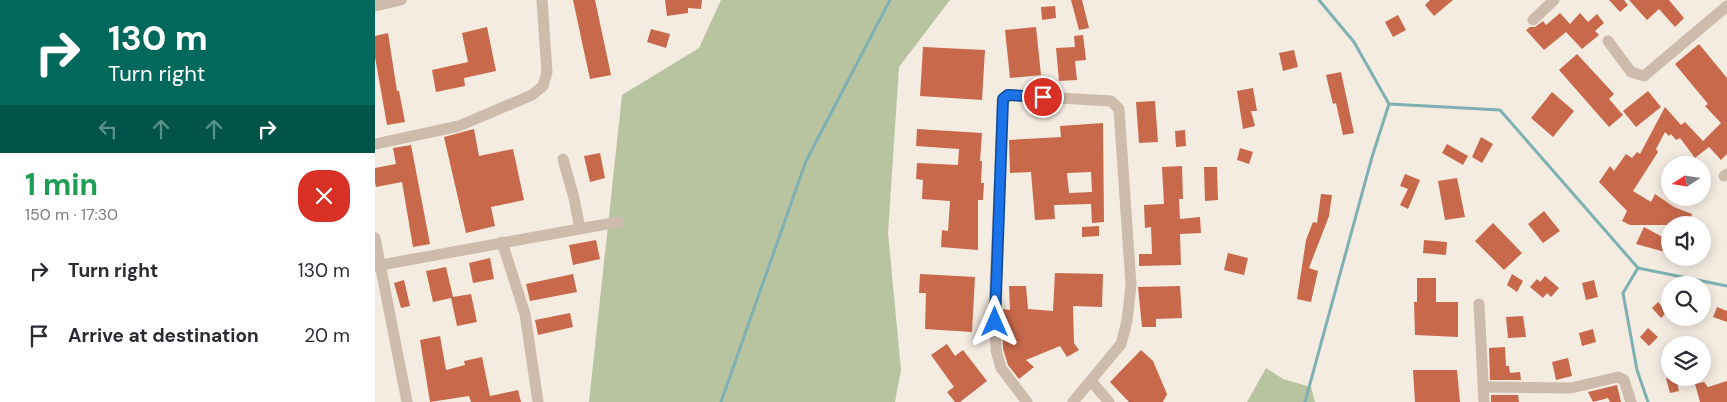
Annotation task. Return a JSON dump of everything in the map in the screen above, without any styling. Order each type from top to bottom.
[{"type":"street","points":[[375,6],[401,0]]},
{"type":"street","points":[[375,144],[459,126],[532,94],[543,86],[547,72],[541,0]]},
{"type":"street","points":[[1533,20],[1554,0]]},
{"type":"street","points":[[1608,41],[1631,72],[1645,76],[1727,6]]},
{"type":"street","points":[[1027,402],[1001,368],[996,350],[994,307],[1003,99],[1008,95],[1111,101],[1119,109],[1131,285],[1127,321],[1121,344],[1073,402]]},
{"type":"street","points":[[563,160],[580,228]]},
{"type":"street","points":[[378,266],[618,222]]},
{"type":"street","points":[[375,238],[378,266],[407,402]]},
{"type":"street","points":[[502,242],[525,314],[538,402]]},
{"type":"street","points":[[1479,304],[1484,402]]},
{"type":"street","points":[[1483,387],[1571,388],[1618,377],[1624,380],[1631,402]]},
{"type":"street","points":[[1091,381],[1109,402]]},
{"type":"green space","points":[[721,0],[950,0],[899,67],[888,233],[901,370],[895,402],[589,402],[622,95],[699,48]]},
{"type":"green space","points":[[1266,368],[1283,379],[1311,387],[1315,402],[1247,402]]},
{"type":"building","points":[[573,0],[595,0],[611,75],[590,79]]},
{"type":"building","points":[[665,0],[702,0],[701,9],[688,8],[688,13],[667,16]]},
{"type":"building","points":[[1071,0],[1082,0],[1089,28],[1079,30]]},
{"type":"building","points":[[1430,0],[1453,0],[1434,16],[1425,5]]},
{"type":"building","points":[[1609,0],[1624,0],[1628,5],[1620,12]]},
{"type":"building","points":[[1629,0],[1669,0],[1684,18],[1675,27],[1659,9],[1647,20]]},
{"type":"building","points":[[1055,6],[1056,18],[1042,20],[1041,7]]},
{"type":"building","points":[[1560,13],[1570,24],[1580,13],[1588,22],[1597,14],[1604,23],[1595,31],[1599,35],[1582,49],[1566,32],[1544,50],[1526,30],[1530,27],[1535,27],[1543,21],[1546,25]]},
{"type":"building","points":[[1398,15],[1406,30],[1393,37],[1385,22]]},
{"type":"building","points":[[487,27],[496,71],[464,78],[465,86],[436,92],[432,70],[468,62],[462,33]]},
{"type":"building","points":[[1036,27],[1041,75],[1010,78],[1005,30]]},
{"type":"building","points":[[651,29],[670,34],[666,48],[647,42]]},
{"type":"building","points":[[388,33],[397,91],[399,91],[405,122],[387,125],[375,57],[375,36]]},
{"type":"building","points":[[1083,35],[1086,60],[1075,61],[1077,80],[1059,81],[1056,48],[1075,47],[1074,36]]},
{"type":"building","points":[[1699,44],[1727,78],[1727,154],[1721,160],[1709,147],[1698,156],[1694,156],[1680,138],[1676,140],[1671,134],[1669,136],[1665,132],[1656,149],[1658,152],[1633,191],[1651,202],[1655,194],[1661,198],[1661,206],[1673,206],[1692,214],[1691,216],[1661,216],[1661,225],[1630,225],[1622,221],[1627,211],[1599,182],[1610,166],[1614,171],[1626,154],[1632,158],[1637,152],[1640,154],[1665,107],[1681,125],[1685,122],[1703,141],[1721,123],[1705,106],[1708,104],[1675,64]]},
{"type":"building","points":[[923,47],[985,50],[982,100],[920,96]]},
{"type":"building","points":[[1294,50],[1298,67],[1283,71],[1279,53]]},
{"type":"building","points":[[1577,54],[1614,94],[1609,99],[1623,115],[1609,127],[1559,70]]},
{"type":"building","points":[[1341,72],[1354,133],[1343,135],[1336,103],[1333,104],[1326,75]]},
{"type":"building","points":[[1253,88],[1257,111],[1251,111],[1255,126],[1243,129],[1237,91]]},
{"type":"building","points":[[1648,91],[1661,107],[1636,127],[1623,111]]},
{"type":"building","points":[[1552,92],[1574,111],[1553,137],[1531,118]]},
{"type":"building","points":[[1155,101],[1158,142],[1139,143],[1136,102]]},
{"type":"building","points":[[1103,123],[1104,222],[1092,223],[1091,204],[1054,205],[1055,219],[1035,220],[1031,172],[1010,173],[1009,140],[1061,137],[1060,126]],"holes":[[[1091,172],[1092,192],[1069,193],[1067,173]]]},
{"type":"building","points":[[474,129],[479,156],[513,149],[524,200],[491,207],[495,226],[466,233],[444,137]]},
{"type":"building","points":[[917,129],[982,133],[980,161],[982,161],[981,183],[984,183],[983,200],[978,200],[978,250],[941,247],[942,230],[948,231],[950,201],[922,199],[923,180],[916,179],[917,163],[958,165],[959,149],[916,146]]},
{"type":"building","points":[[1185,130],[1186,146],[1176,147],[1175,131]]},
{"type":"building","points":[[1481,137],[1493,144],[1482,163],[1472,157]]},
{"type":"building","points":[[1447,144],[1468,156],[1463,165],[1442,153]]},
{"type":"building","points":[[411,145],[430,244],[413,247],[402,182],[376,187],[375,182],[375,168],[396,164],[393,148]]},
{"type":"building","points":[[1240,148],[1253,152],[1249,164],[1237,160]]},
{"type":"building","points":[[600,153],[605,178],[590,182],[584,156]]},
{"type":"building","points":[[1182,166],[1183,199],[1179,199],[1180,219],[1200,217],[1201,233],[1180,234],[1181,265],[1139,266],[1139,254],[1152,254],[1151,227],[1145,228],[1144,205],[1164,204],[1162,167]]},
{"type":"building","points":[[1204,167],[1217,167],[1218,200],[1205,201]]},
{"type":"building","points":[[1405,174],[1420,180],[1408,209],[1400,205],[1408,189],[1400,186]]},
{"type":"building","points":[[1457,178],[1465,217],[1445,220],[1438,181]]},
{"type":"building","points":[[1321,194],[1332,195],[1329,216],[1309,268],[1318,271],[1311,302],[1297,299],[1306,240],[1313,222],[1317,223]]},
{"type":"building","points":[[1544,211],[1560,231],[1543,243],[1528,224]]},
{"type":"building","points":[[1493,223],[1522,253],[1504,270],[1475,241]]},
{"type":"building","points":[[1099,226],[1099,236],[1082,237],[1082,227]]},
{"type":"building","points":[[1644,227],[1661,236],[1661,251],[1636,244]]},
{"type":"building","points":[[596,240],[600,259],[573,265],[569,245]]},
{"type":"building","points":[[1424,240],[1447,242],[1446,255],[1423,253]]},
{"type":"building","points":[[1228,253],[1248,258],[1244,275],[1224,270]]},
{"type":"building","points":[[490,258],[494,279],[473,283],[469,263]]},
{"type":"building","points":[[446,267],[453,297],[471,294],[477,322],[457,326],[451,298],[433,302],[426,271]]},
{"type":"building","points":[[1055,273],[1103,274],[1102,307],[1073,306],[1074,343],[1079,350],[1067,357],[1060,346],[1026,360],[1034,367],[1019,379],[1008,365],[1003,349],[1002,309],[1010,310],[1009,286],[1026,286],[1028,309],[1053,311]]},
{"type":"building","points":[[573,274],[577,292],[530,301],[526,284]]},
{"type":"building","points":[[920,274],[975,277],[972,332],[925,329],[926,293],[919,293]]},
{"type":"building","points":[[1512,274],[1523,281],[1517,292],[1507,285]]},
{"type":"building","points":[[1545,276],[1559,288],[1551,297],[1547,293],[1543,298],[1530,287],[1537,279],[1540,282]]},
{"type":"building","points":[[1417,278],[1436,278],[1436,302],[1458,302],[1458,337],[1415,335],[1414,302],[1417,302]]},
{"type":"building","points":[[404,280],[410,306],[401,308],[394,283]]},
{"type":"building","points":[[1594,280],[1598,297],[1586,300],[1582,283]]},
{"type":"building","points":[[1180,286],[1182,318],[1156,319],[1156,327],[1142,327],[1138,287]]},
{"type":"building","points":[[1658,302],[1661,305],[1661,318],[1652,308]]},
{"type":"building","points":[[1717,307],[1727,311],[1727,322],[1713,317]]},
{"type":"building","points":[[570,313],[573,327],[538,335],[535,320]]},
{"type":"building","points":[[1523,316],[1526,337],[1508,338],[1506,317]]},
{"type":"building","points":[[1648,328],[1658,337],[1649,346],[1640,337]]},
{"type":"building","points":[[1593,329],[1596,342],[1582,346],[1579,333]]},
{"type":"building","points":[[440,336],[446,370],[465,365],[464,361],[482,357],[490,396],[518,390],[521,402],[471,402],[469,396],[430,402],[420,340]]},
{"type":"building","points":[[947,344],[955,356],[963,350],[987,381],[960,402],[955,402],[947,392],[954,387],[931,355]]},
{"type":"building","points":[[1505,347],[1506,366],[1509,366],[1510,373],[1520,372],[1521,380],[1490,380],[1489,348]]},
{"type":"building","points":[[1141,350],[1153,361],[1167,394],[1163,402],[1129,402],[1110,382]]},
{"type":"building","points":[[1568,358],[1572,376],[1556,380],[1552,362]]},
{"type":"building","points":[[1413,370],[1457,370],[1460,402],[1415,402]]},
{"type":"building","points":[[1727,381],[1727,402],[1700,402],[1696,386],[1708,387]]},
{"type":"building","points":[[1617,385],[1621,402],[1610,402],[1608,398],[1593,402],[1588,392]]},
{"type":"building","points":[[1668,386],[1678,386],[1679,391],[1670,393]]},
{"type":"building","points":[[1491,395],[1518,395],[1519,402],[1491,402]]},
{"type":"waterway","points":[[721,402],[806,161],[890,0]]},
{"type":"waterway","points":[[1319,0],[1354,42],[1389,104],[1500,110],[1638,268],[1727,286]]},
{"type":"waterway","points":[[1305,402],[1372,157],[1389,104]]},
{"type":"waterway","points":[[1638,268],[1623,293],[1637,370],[1648,402]]},
{"type":"route","points":[[995,322],[994,307],[1003,99],[1008,95],[1043,97]]}]
